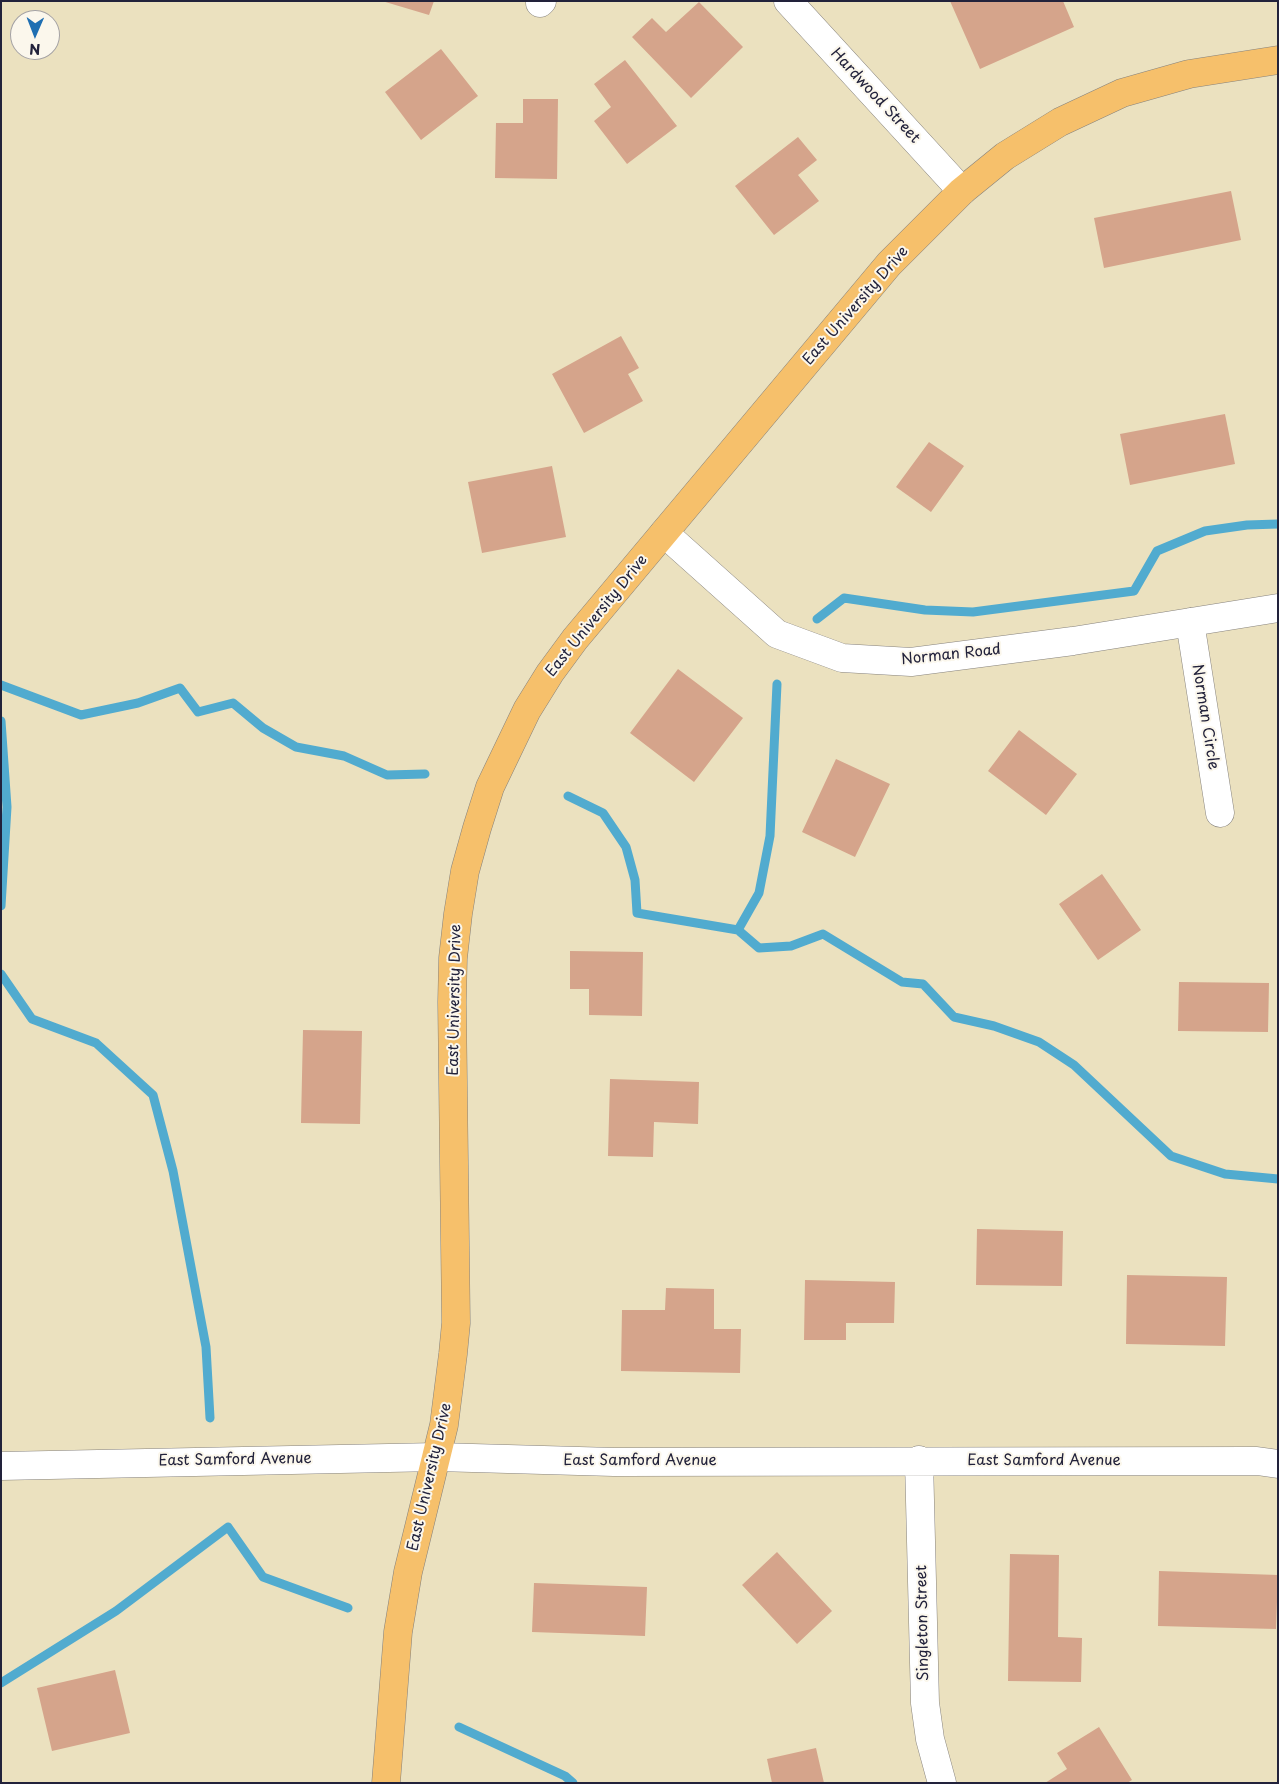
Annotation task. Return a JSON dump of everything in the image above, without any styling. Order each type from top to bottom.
[{"type":"main road","name":"East University Drive","points":[[386,1783],[398,1632],[408,1572],[437,1456],[450,1386],[456,1323],[453,958],[465,871],[490,787],[527,710],[550,673],[575,639],[889,264],[962,191],[1005,156],[1060,122],[1122,93],[1189,74],[1278,60]]},
{"type":"street","name":"Hardwood Street","points":[[788,1],[962,191]]},
{"type":"street","name":"Norman Road","points":[[664,533],[777,634],[842,658],[911,662],[1073,641],[1278,608]]},
{"type":"street","name":"Norman Circle","points":[[1190,622],[1220,813]]},
{"type":"street","name":"East Samford Avenue","points":[[1,1466],[437,1456],[614,1462],[919,1460],[1257,1461],[1278,1464]]},
{"type":"street","name":"Singleton Street","points":[[919,1460],[925,1703],[930,1739],[942,1783]]},
{"type":"building","points":[[382,1],[434,1],[429,15]]},
{"type":"building","points":[[950,1],[1063,1],[1074,27],[980,69]]},
{"type":"building","points":[[699,2],[743,47],[691,98],[632,37],[652,18],[666,32]]},
{"type":"building","points":[[441,49],[478,96],[421,140],[385,92]]},
{"type":"building","points":[[625,60],[677,126],[627,164],[594,121],[611,107],[594,84]]},
{"type":"building","points":[[523,99],[558,99],[557,179],[495,178],[496,123],[523,123]]},
{"type":"building","points":[[798,137],[817,160],[798,175],[819,201],[774,235],[735,186]]},
{"type":"building","points":[[1231,191],[1241,240],[1104,268],[1094,218]]},
{"type":"building","points":[[621,336],[639,368],[628,374],[643,401],[584,433],[552,374]]},
{"type":"building","points":[[1225,414],[1235,464],[1130,485],[1120,434]]},
{"type":"building","points":[[929,442],[964,466],[931,512],[896,487]]},
{"type":"building","points":[[552,466],[566,537],[482,553],[468,482]]},
{"type":"building","points":[[678,669],[743,718],[694,782],[630,733]]},
{"type":"building","points":[[1019,730],[1077,774],[1046,815],[988,771]]},
{"type":"building","points":[[836,759],[890,784],[855,857],[802,832]]},
{"type":"building","points":[[1102,874],[1141,930],[1098,960],[1059,904]]},
{"type":"building","points":[[570,951],[643,952],[642,1016],[589,1015],[589,989],[570,989]]},
{"type":"building","points":[[1179,982],[1269,983],[1268,1032],[1178,1031]]},
{"type":"building","points":[[303,1030],[362,1031],[360,1124],[301,1123]]},
{"type":"building","points":[[610,1079],[699,1082],[698,1124],[654,1122],[653,1157],[608,1156]]},
{"type":"building","points":[[977,1229],[1063,1231],[1062,1286],[976,1285]]},
{"type":"building","points":[[1127,1275],[1227,1277],[1225,1346],[1126,1344]]},
{"type":"building","points":[[805,1280],[895,1282],[894,1323],[846,1323],[846,1340],[804,1340]]},
{"type":"building","points":[[666,1288],[714,1289],[714,1329],[741,1329],[740,1373],[621,1371],[622,1310],[665,1310]]},
{"type":"building","points":[[777,1552],[832,1611],[797,1644],[742,1585]]},
{"type":"building","points":[[1010,1554],[1059,1555],[1058,1637],[1082,1638],[1081,1682],[1008,1681]]},
{"type":"building","points":[[1159,1571],[1278,1575],[1276,1629],[1158,1626]]},
{"type":"building","points":[[534,1583],[647,1587],[645,1636],[532,1632]]},
{"type":"building","points":[[115,1670],[130,1733],[52,1751],[37,1688]]},
{"type":"building","points":[[1099,1727],[1132,1780],[1127,1783],[1045,1783],[1067,1769],[1057,1753]]},
{"type":"building","points":[[816,1748],[824,1783],[772,1783],[767,1759]]},
{"type":"waterway","points":[[817,619],[844,598],[925,610],[973,612],[1134,591],[1157,551],[1205,531],[1247,525],[1278,524]]},
{"type":"waterway","points":[[738,930],[759,893],[770,836],[777,684]]},
{"type":"waterway","points":[[1,685],[81,715],[138,703],[180,688],[198,712],[233,703],[263,728],[296,747],[344,756],[387,775],[425,774]]},
{"type":"waterway","points":[[1,721],[7,807],[1,906]]},
{"type":"waterway","points":[[568,796],[603,813],[626,847],[635,880],[637,913],[738,930],[759,948],[791,946],[823,934],[902,982],[923,984],[954,1017],[994,1026],[1039,1042],[1074,1065],[1171,1156],[1225,1174],[1278,1179]]},
{"type":"waterway","points":[[1,974],[32,1019],[96,1043],[153,1095],[173,1171],[206,1347],[210,1418]]},
{"type":"waterway","points":[[1,1683],[116,1611],[228,1527],[263,1577],[348,1608]]},
{"type":"waterway","points":[[459,1727],[565,1776],[573,1783]]}]
